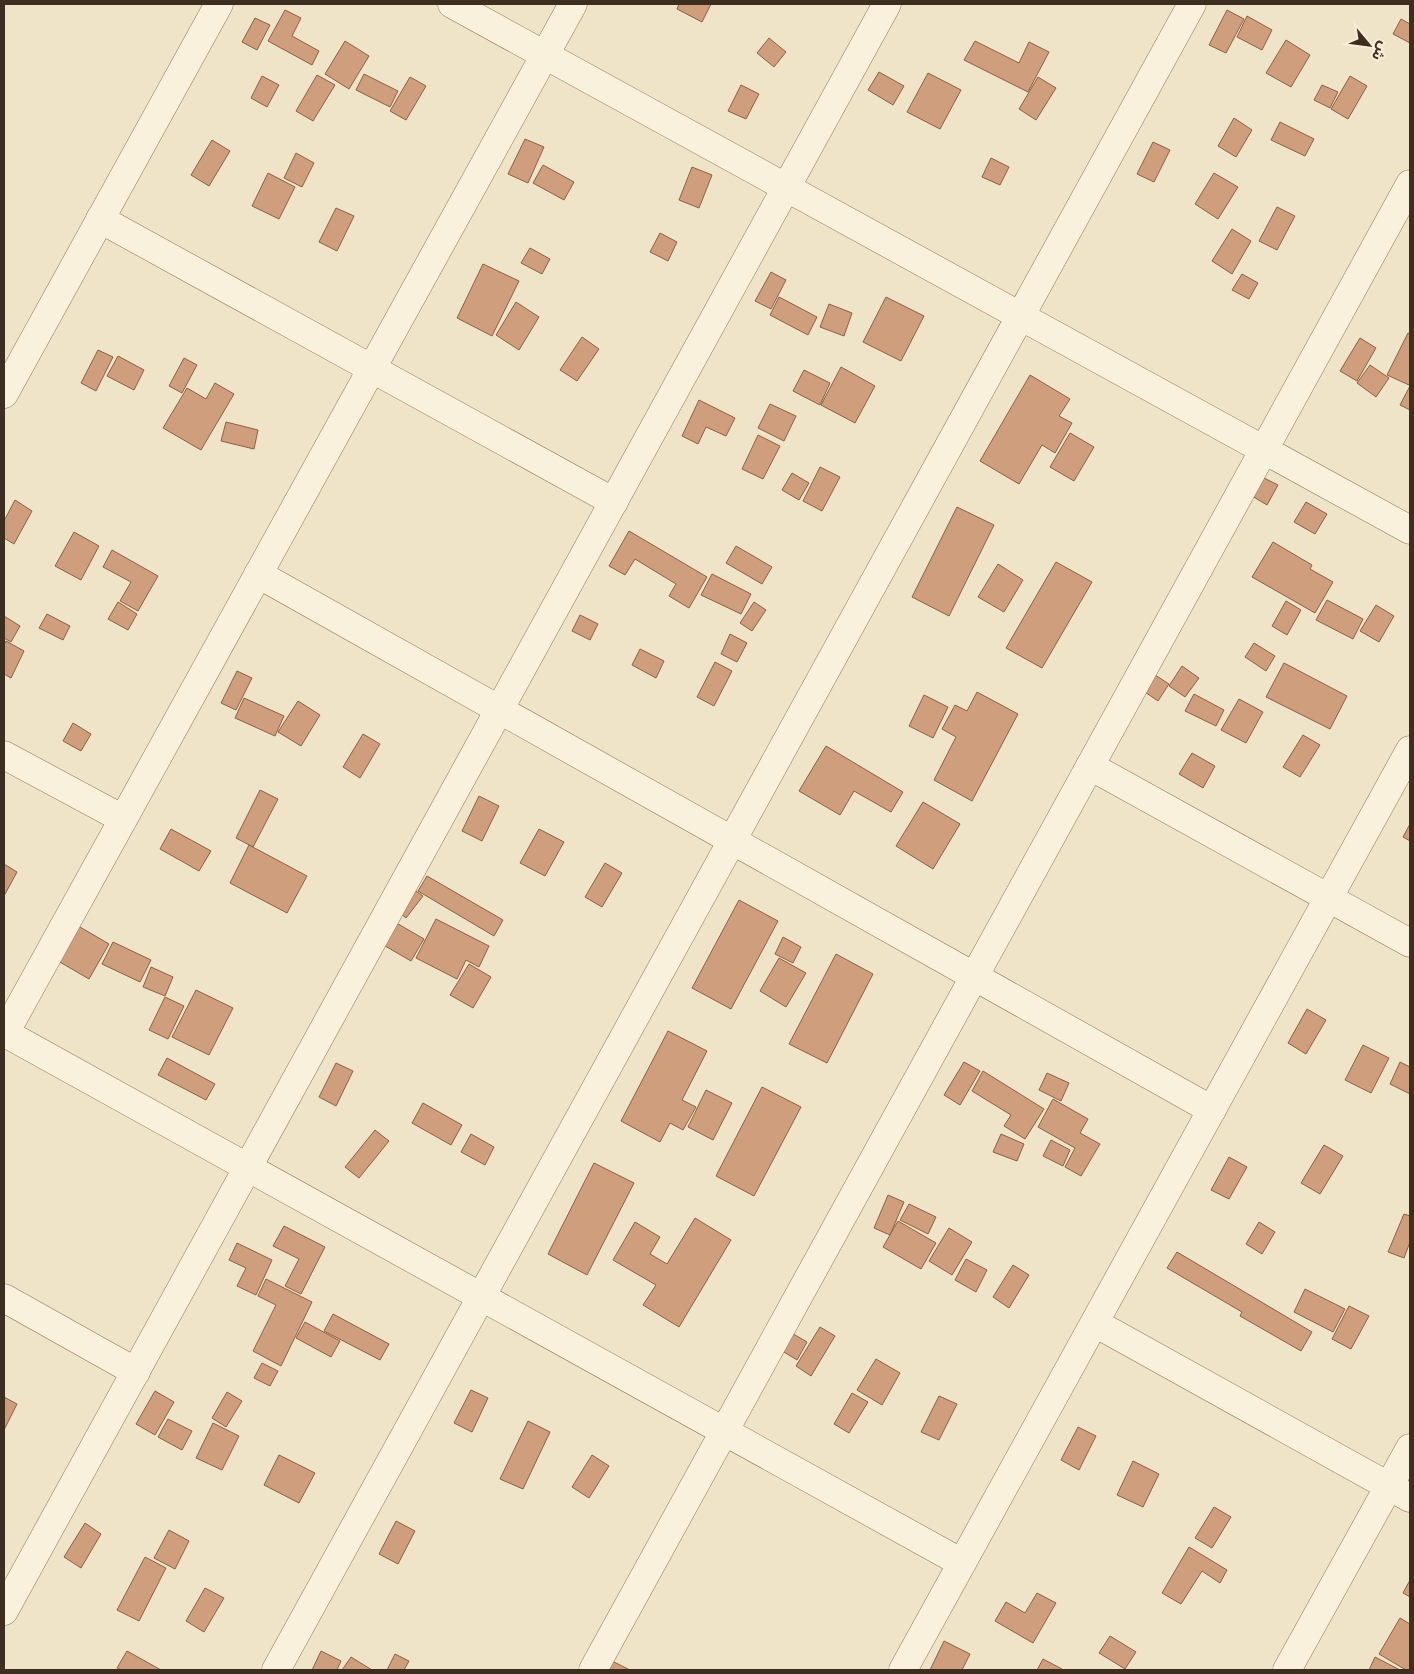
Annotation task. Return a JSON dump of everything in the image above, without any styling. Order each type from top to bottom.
[{"type":"street","points":[[4,394],[219,4]]},
{"type":"street","points":[[452,4],[1410,530]]},
{"type":"street","points":[[573,4],[4,1034],[248,1167],[962,1563]]},
{"type":"street","points":[[4,1612],[887,4]]},
{"type":"street","points":[[276,1670],[1192,4]]},
{"type":"street","points":[[593,1670],[1410,184]]},
{"type":"street","points":[[100,219],[614,502]]},
{"type":"street","points":[[258,574],[1212,1110]]},
{"type":"street","points":[[903,1670],[1410,750]]},
{"type":"street","points":[[4,755],[123,819]]},
{"type":"street","points":[[1090,766],[1410,942]]},
{"type":"street","points":[[4,1298],[136,1372]]},
{"type":"street","points":[[1095,1322],[1400,1492]]},
{"type":"street","points":[[1288,1670],[1400,1492],[1410,1448]]},
{"type":"building","points":[[679,4],[711,4],[702,22],[677,9]]},
{"type":"building","points":[[285,10],[301,18],[292,36],[319,51],[312,65],[268,41]]},
{"type":"building","points":[[1227,10],[1244,19],[1226,53],[1209,45]]},
{"type":"building","points":[[1247,16],[1272,30],[1262,50],[1237,37]]},
{"type":"building","points":[[255,18],[270,25],[257,50],[242,42]]},
{"type":"building","points":[[1401,19],[1410,24],[1410,43],[1393,34]]},
{"type":"building","points":[[769,38],[786,52],[774,67],[757,53]]},
{"type":"building","points":[[1286,40],[1310,55],[1291,87],[1266,73]]},
{"type":"building","points":[[345,41],[369,56],[349,89],[325,74]]},
{"type":"building","points":[[975,41],[1019,63],[1029,42],[1049,52],[1028,92],[964,60]]},
{"type":"building","points":[[879,72],[904,86],[893,105],[868,90]]},
{"type":"building","points":[[928,73],[961,90],[940,129],[907,112]]},
{"type":"building","points":[[364,74],[398,91],[390,107],[356,90]]},
{"type":"building","points":[[317,75],[335,85],[313,121],[296,111]]},
{"type":"building","points":[[262,76],[279,85],[267,107],[251,98]]},
{"type":"building","points":[[1350,76],[1367,86],[1348,119],[1331,109]]},
{"type":"building","points":[[410,77],[426,86],[406,120],[390,111]]},
{"type":"building","points":[[1038,77],[1056,88],[1036,120],[1019,109]]},
{"type":"building","points":[[741,85],[759,94],[746,119],[728,111]]},
{"type":"building","points":[[1322,85],[1338,92],[1330,108],[1314,100]]},
{"type":"building","points":[[1234,118],[1252,130],[1236,157],[1218,146]]},
{"type":"building","points":[[1280,122],[1314,139],[1305,156],[1271,140]]},
{"type":"building","points":[[525,139],[544,147],[528,183],[508,174]]},
{"type":"building","points":[[212,140],[230,151],[209,186],[191,175]]},
{"type":"building","points":[[1153,142],[1170,150],[1154,182],[1137,174]]},
{"type":"building","points":[[296,153],[314,163],[302,187],[284,178]]},
{"type":"building","points":[[991,158],[1009,167],[1000,185],[982,177]]},
{"type":"building","points":[[543,165],[574,182],[564,200],[533,183]]},
{"type":"building","points":[[692,167],[712,175],[699,208],[679,200]]},
{"type":"building","points":[[268,173],[295,187],[279,219],[252,206]]},
{"type":"building","points":[[1214,173],[1238,187],[1218,219],[1195,204]]},
{"type":"building","points":[[1277,207],[1295,216],[1277,250],[1259,241]]},
{"type":"building","points":[[336,208],[354,216],[337,251],[319,242]]},
{"type":"building","points":[[1232,229],[1251,241],[1232,274],[1212,261]]},
{"type":"building","points":[[660,233],[677,242],[668,261],[650,252]]},
{"type":"building","points":[[530,248],[550,259],[542,274],[521,263]]},
{"type":"building","points":[[483,264],[519,281],[492,336],[457,318]]},
{"type":"building","points":[[771,272],[786,280],[771,309],[755,301]]},
{"type":"building","points":[[1242,274],[1258,283],[1249,299],[1232,290]]},
{"type":"building","points":[[779,297],[817,317],[808,335],[770,315]]},
{"type":"building","points":[[886,297],[924,316],[901,361],[863,342]]},
{"type":"building","points":[[516,302],[539,317],[519,350],[496,335]]},
{"type":"building","points":[[829,304],[852,313],[844,336],[820,327]]},
{"type":"building","points":[[1408,333],[1410,334],[1409,385],[1387,375]]},
{"type":"building","points":[[582,337],[599,349],[577,381],[560,370]]},
{"type":"building","points":[[1360,338],[1376,348],[1357,381],[1340,371]]},
{"type":"building","points":[[98,350],[113,357],[96,391],[81,383]]},
{"type":"building","points":[[118,356],[144,370],[134,390],[107,376]]},
{"type":"building","points":[[184,358],[197,365],[182,393],[169,386]]},
{"type":"building","points":[[1370,365],[1389,378],[1376,397],[1357,383]]},
{"type":"building","points":[[841,367],[875,386],[855,423],[821,405]]},
{"type":"building","points":[[804,370],[830,383],[820,405],[793,391]]},
{"type":"building","points":[[1030,375],[1070,399],[1059,416],[1072,423],[1055,453],[1042,445],[1019,484],[980,461]]},
{"type":"building","points":[[215,383],[234,394],[201,450],[163,428],[187,388],[206,399]]},
{"type":"building","points":[[1410,386],[1410,410],[1400,405]]},
{"type":"building","points":[[699,400],[735,418],[726,436],[706,427],[698,444],[682,436]]},
{"type":"building","points":[[770,404],[796,416],[784,441],[758,428]]},
{"type":"building","points":[[226,422],[258,430],[254,449],[221,441]]},
{"type":"building","points":[[1070,433],[1094,447],[1074,481],[1050,467]]},
{"type":"building","points":[[758,435],[780,446],[763,479],[742,469]]},
{"type":"building","points":[[820,467],[840,477],[822,511],[803,501]]},
{"type":"building","points":[[792,473],[809,483],[799,500],[782,490]]},
{"type":"building","points":[[1262,477],[1278,485],[1267,505],[1252,496]]},
{"type":"building","points":[[15,500],[32,511],[14,544],[4,538],[4,521]]},
{"type":"building","points":[[1306,502],[1327,514],[1315,534],[1294,522]]},
{"type":"building","points":[[957,507],[994,525],[949,616],[912,597]]},
{"type":"building","points":[[629,531],[707,577],[689,608],[669,596],[676,584],[635,559],[625,575],[609,566]]},
{"type":"building","points":[[74,532],[99,546],[81,580],[55,566]]},
{"type":"building","points":[[1273,542],[1312,565],[1310,569],[1333,582],[1315,613],[1252,577]]},
{"type":"building","points":[[736,546],[772,567],[762,584],[726,563]]},
{"type":"building","points":[[112,550],[158,576],[138,611],[120,601],[131,582],[103,567]]},
{"type":"building","points":[[1056,562],[1092,582],[1042,668],[1006,648]]},
{"type":"building","points":[[998,564],[1023,580],[1004,612],[978,597]]},
{"type":"building","points":[[712,574],[751,594],[741,614],[701,595]]},
{"type":"building","points":[[1327,600],[1363,619],[1353,639],[1316,620]]},
{"type":"building","points":[[1286,601],[1301,610],[1287,635],[1272,626]]},
{"type":"building","points":[[118,602],[137,614],[128,630],[108,619]]},
{"type":"building","points":[[754,602],[766,610],[752,631],[740,623]]},
{"type":"building","points":[[1376,605],[1394,616],[1379,642],[1360,631]]},
{"type":"building","points":[[47,614],[70,626],[63,640],[39,628]]},
{"type":"building","points":[[580,615],[598,624],[590,640],[572,631]]},
{"type":"building","points":[[4,616],[20,626],[11,642],[4,638]]},
{"type":"building","points":[[730,634],[747,643],[737,662],[721,654]]},
{"type":"building","points":[[6,641],[24,651],[11,678],[4,674],[4,645]]},
{"type":"building","points":[[1254,643],[1275,656],[1266,671],[1245,657]]},
{"type":"building","points":[[640,649],[664,661],[656,678],[632,665]]},
{"type":"building","points":[[715,662],[732,671],[714,706],[697,697]]},
{"type":"building","points":[[1284,663],[1347,696],[1330,729],[1266,697]]},
{"type":"building","points":[[1182,666],[1199,678],[1185,697],[1169,686]]},
{"type":"building","points":[[237,671],[252,678],[236,710],[221,703]]},
{"type":"building","points":[[1152,673],[1169,684],[1158,701],[1142,690]]},
{"type":"building","points":[[977,692],[1018,714],[972,801],[934,780],[956,737],[942,729],[955,705],[967,711]]},
{"type":"building","points":[[1194,694],[1224,710],[1216,726],[1185,711]]},
{"type":"building","points":[[924,695],[948,707],[933,738],[909,726]]},
{"type":"building","points":[[244,698],[284,716],[275,736],[235,718]]},
{"type":"building","points":[[1239,699],[1263,712],[1246,743],[1221,730]]},
{"type":"building","points":[[298,701],[320,715],[301,746],[278,732]]},
{"type":"building","points":[[73,723],[91,734],[81,751],[63,741]]},
{"type":"building","points":[[363,734],[380,744],[360,778],[343,767]]},
{"type":"building","points":[[1303,735],[1320,745],[1300,777],[1283,767]]},
{"type":"building","points":[[826,746],[903,792],[891,812],[854,791],[840,815],[799,791]]},
{"type":"building","points":[[1192,753],[1215,766],[1203,788],[1179,774]]},
{"type":"building","points":[[260,790],[278,799],[253,847],[236,838]]},
{"type":"building","points":[[479,796],[499,806],[482,841],[462,831]]},
{"type":"building","points":[[923,802],[960,824],[933,869],[896,846]]},
{"type":"building","points":[[1410,824],[1410,841],[1403,837]]},
{"type":"building","points":[[171,829],[211,851],[199,871],[160,849]]},
{"type":"building","points":[[539,829],[564,842],[545,876],[520,863]]},
{"type":"building","points":[[249,845],[307,876],[287,913],[230,883]]},
{"type":"building","points":[[605,863],[622,873],[602,907],[585,897]]},
{"type":"building","points":[[4,864],[17,872],[4,896]]},
{"type":"building","points":[[427,876],[503,920],[494,936],[418,891]]},
{"type":"building","points":[[410,887],[423,896],[406,918],[394,908]]},
{"type":"building","points":[[739,900],[778,921],[731,1009],[692,988]]},
{"type":"building","points":[[436,919],[489,946],[479,967],[466,960],[457,979],[416,958]]},
{"type":"building","points":[[393,921],[424,939],[411,961],[380,943]]},
{"type":"building","points":[[73,923],[109,944],[89,979],[53,958]]},
{"type":"building","points":[[783,937],[801,947],[793,963],[775,954]]},
{"type":"building","points":[[113,942],[151,960],[140,982],[102,964]]},
{"type":"building","points":[[836,954],[873,974],[827,1063],[789,1044]]},
{"type":"building","points":[[779,958],[806,973],[786,1007],[760,991]]},
{"type":"building","points":[[469,964],[491,977],[473,1008],[450,995]]},
{"type":"building","points":[[151,967],[173,977],[165,996],[143,987]]},
{"type":"building","points":[[196,990],[233,1008],[209,1055],[172,1037]]},
{"type":"building","points":[[165,997],[184,1006],[168,1039],[149,1030]]},
{"type":"building","points":[[1307,1009],[1326,1020],[1306,1054],[1288,1043]]},
{"type":"building","points":[[668,1031],[707,1051],[682,1100],[696,1107],[683,1130],[670,1123],[660,1142],[621,1121]]},
{"type":"building","points":[[1363,1045],[1389,1058],[1371,1093],[1345,1080]]},
{"type":"building","points":[[167,1058],[215,1084],[206,1100],[158,1075]]},
{"type":"building","points":[[964,1062],[980,1071],[960,1105],[944,1095]]},
{"type":"building","points":[[1400,1062],[1410,1067],[1410,1094],[1390,1084]]},
{"type":"building","points":[[336,1063],[353,1071],[336,1106],[319,1097]]},
{"type":"building","points":[[983,1071],[1044,1109],[1025,1139],[1004,1126],[1011,1115],[972,1091]]},
{"type":"building","points":[[1047,1073],[1069,1083],[1061,1101],[1039,1090]]},
{"type":"building","points":[[762,1087],[801,1107],[754,1196],[716,1176]]},
{"type":"building","points":[[706,1090],[732,1103],[713,1140],[688,1127]]},
{"type":"building","points":[[1053,1099],[1088,1119],[1080,1133],[1100,1144],[1081,1176],[1065,1167],[1075,1148],[1038,1127]]},
{"type":"building","points":[[423,1103],[462,1125],[451,1145],[412,1123]]},
{"type":"building","points":[[375,1130],[389,1141],[359,1178],[345,1167]]},
{"type":"building","points":[[471,1134],[494,1147],[485,1165],[461,1152]]},
{"type":"building","points":[[1001,1134],[1024,1144],[1017,1161],[993,1152]]},
{"type":"building","points":[[1051,1140],[1070,1150],[1063,1166],[1043,1156]]},
{"type":"building","points":[[1324,1145],[1343,1156],[1320,1194],[1301,1183]]},
{"type":"building","points":[[1229,1157],[1247,1167],[1229,1199],[1211,1190]]},
{"type":"building","points":[[594,1163],[634,1183],[587,1275],[548,1254]]},
{"type":"building","points":[[888,1195],[904,1202],[890,1235],[874,1228]]},
{"type":"building","points":[[909,1204],[936,1217],[928,1234],[900,1220]]},
{"type":"building","points":[[1404,1214],[1410,1216],[1410,1242],[1404,1258],[1388,1252]]},
{"type":"building","points":[[695,1218],[731,1240],[679,1327],[643,1305],[656,1285],[613,1260],[635,1222],[660,1237],[650,1254],[667,1264]]},
{"type":"building","points":[[898,1221],[936,1243],[921,1269],[883,1247]]},
{"type":"building","points":[[1259,1222],[1275,1232],[1262,1254],[1246,1244]]},
{"type":"building","points":[[284,1226],[325,1247],[301,1294],[285,1286],[299,1259],[273,1246]]},
{"type":"building","points":[[949,1228],[972,1242],[952,1275],[929,1261]]},
{"type":"building","points":[[237,1243],[272,1260],[256,1295],[237,1286],[246,1268],[229,1260]]},
{"type":"building","points":[[1177,1252],[1312,1332],[1301,1351],[1240,1316],[1242,1312],[1167,1268]]},
{"type":"building","points":[[966,1259],[987,1270],[976,1292],[955,1280]]},
{"type":"building","points":[[1013,1265],[1029,1275],[1009,1308],[993,1297]]},
{"type":"building","points":[[266,1279],[312,1302],[281,1366],[253,1351],[276,1305],[258,1296]]},
{"type":"building","points":[[1305,1289],[1345,1309],[1333,1332],[1294,1312]]},
{"type":"building","points":[[1349,1306],[1369,1316],[1351,1349],[1332,1339]]},
{"type":"building","points":[[333,1314],[389,1344],[380,1360],[324,1331]]},
{"type":"building","points":[[305,1322],[340,1341],[331,1357],[296,1338]]},
{"type":"building","points":[[820,1327],[835,1336],[811,1376],[796,1366]]},
{"type":"building","points":[[790,1332],[807,1342],[797,1360],[779,1349]]},
{"type":"building","points":[[876,1359],[900,1373],[882,1405],[857,1390]]},
{"type":"building","points":[[262,1363],[278,1371],[270,1386],[254,1378]]},
{"type":"building","points":[[471,1390],[488,1398],[472,1432],[454,1423]]},
{"type":"building","points":[[155,1391],[174,1402],[155,1435],[136,1424]]},
{"type":"building","points":[[227,1392],[242,1401],[226,1427],[212,1418]]},
{"type":"building","points":[[852,1393],[868,1402],[849,1433],[834,1424]]},
{"type":"building","points":[[939,1396],[957,1404],[939,1440],[921,1432]]},
{"type":"building","points":[[4,1397],[17,1404],[4,1430]]},
{"type":"building","points":[[168,1419],[192,1431],[182,1450],[158,1437]]},
{"type":"building","points":[[528,1421],[550,1432],[523,1489],[500,1479]]},
{"type":"building","points":[[213,1423],[239,1436],[222,1470],[196,1458]]},
{"type":"building","points":[[1078,1427],[1096,1436],[1079,1470],[1061,1460]]},
{"type":"building","points":[[279,1455],[315,1473],[299,1503],[264,1485]]},
{"type":"building","points":[[592,1455],[609,1466],[589,1498],[572,1487]]},
{"type":"building","points":[[1133,1461],[1159,1474],[1143,1507],[1117,1495]]},
{"type":"building","points":[[1214,1507],[1231,1517],[1212,1548],[1195,1538]]},
{"type":"building","points":[[396,1521],[415,1531],[398,1564],[379,1554]]},
{"type":"building","points":[[85,1523],[101,1534],[81,1568],[64,1557]]},
{"type":"building","points":[[169,1530],[189,1541],[175,1569],[154,1558]]},
{"type":"building","points":[[1189,1547],[1227,1570],[1220,1583],[1202,1571],[1181,1604],[1162,1593]]},
{"type":"building","points":[[145,1557],[166,1568],[139,1621],[117,1610]]},
{"type":"building","points":[[1410,1580],[1410,1597],[1403,1593]]},
{"type":"building","points":[[205,1588],[224,1598],[204,1632],[186,1621]]},
{"type":"building","points":[[1037,1593],[1056,1603],[1033,1643],[995,1621],[1006,1602],[1025,1613]]},
{"type":"building","points":[[1400,1618],[1410,1624],[1410,1670],[1406,1670],[1379,1654]]},
{"type":"building","points":[[1110,1636],[1136,1652],[1125,1669],[1099,1653]]},
{"type":"building","points":[[944,1641],[970,1654],[962,1670],[930,1670]]},
{"type":"building","points":[[127,1651],[161,1670],[121,1670],[117,1668]]},
{"type":"building","points":[[321,1651],[341,1661],[337,1670],[312,1670]]},
{"type":"building","points":[[395,1654],[409,1661],[404,1670],[387,1670]]},
{"type":"building","points":[[351,1657],[372,1670],[342,1670]]},
{"type":"building","points":[[1375,1657],[1400,1670],[1369,1670]]},
{"type":"building","points":[[1043,1659],[1062,1669],[1037,1670]]},
{"type":"building","points":[[610,1660],[630,1670],[604,1670]]}]
